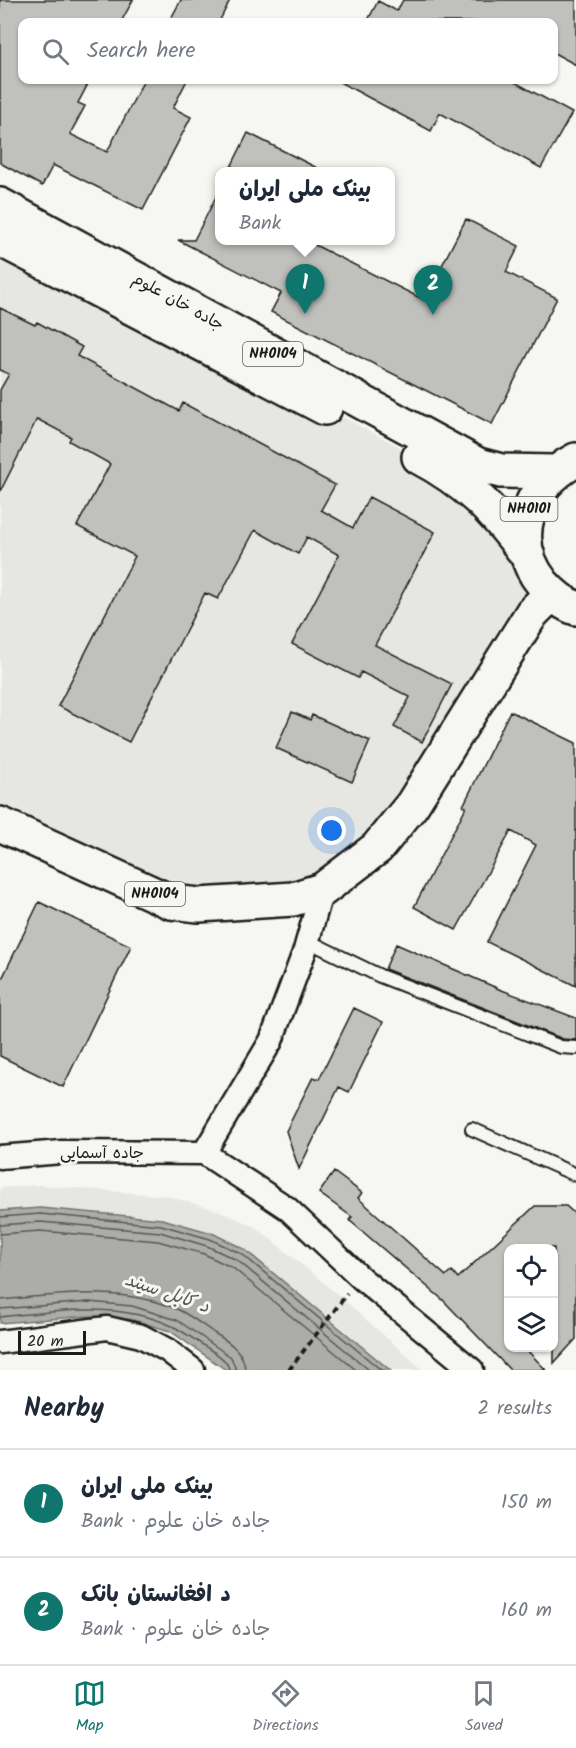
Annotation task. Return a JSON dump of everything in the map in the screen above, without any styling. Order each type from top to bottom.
[{"type":"highway","name":"جادہ خان علوم","points":[[0,205],[478,465],[501,471],[565,466]]},
{"type":"highway","name":"جادہ خان علوم","points":[[0,239],[429,462],[470,488],[498,516],[527,555]]},
{"type":"highway","name":"NH0101","points":[[564,601],[537,576],[527,555],[525,532],[529,509],[539,489],[565,466]]},
{"type":"highway","name":"NH0104","points":[[0,824],[171,902],[200,905],[246,904],[293,899],[322,890],[377,848],[412,805],[532,613],[564,601]]},
{"type":"street","points":[[322,890],[308,942],[271,1041],[204,1153],[287,1208],[361,1278],[472,1370]]},
{"type":"street","name":"جاده آسمایی","points":[[0,1157],[62,1152],[204,1153]]},
{"type":"street","points":[[0,1342],[107,1328],[141,1336],[167,1350],[193,1370]]},
{"type":"lane","points":[[308,942],[380,976],[561,1047],[576,1048]]},
{"type":"lane","points":[[472,1130],[576,1175]]},
{"type":"path","points":[[289,1370],[346,1295]]},
{"type":"shaded area","points":[[0,239],[429,462],[551,594],[454,741],[322,890],[199,905],[0,824]]},
{"type":"shaded area","points":[[41,1185],[167,1196],[220,1211],[257,1228],[336,1293],[423,1370],[390,1370],[244,1249],[212,1233],[162,1219],[40,1208],[0,1211],[0,1188]]},
{"type":"water","name":"د کابل سيند","points":[[40,1208],[162,1219],[212,1233],[244,1249],[390,1370],[226,1370],[170,1331],[129,1319],[89,1316],[0,1323],[0,1211]]},
{"type":"building","points":[[0,0],[133,0],[123,18],[18,18],[18,84],[88,84],[78,103],[85,106],[70,134],[107,152],[142,84],[185,84],[173,108],[191,117],[143,210],[53,165],[42,186],[0,163]]},
{"type":"building","points":[[181,0],[230,0],[221,18],[171,18]]},
{"type":"building","points":[[403,0],[576,0],[576,65],[558,55],[558,18],[369,18],[378,1],[397,11]]},
{"type":"building","points":[[343,84],[518,84],[572,113],[541,168],[440,113],[431,131]]},
{"type":"building","points":[[248,133],[315,167],[231,167]]},
{"type":"building","points":[[215,199],[215,245],[315,245],[424,300],[466,219],[519,246],[506,272],[557,298],[492,424],[271,312],[281,293],[178,240],[194,240]]},
{"type":"building","points":[[0,308],[35,325],[37,322],[82,347],[77,356],[179,411],[183,403],[335,485],[321,510],[353,528],[369,497],[435,532],[375,645],[452,684],[422,742],[394,727],[410,697],[361,672],[358,678],[292,644],[339,555],[307,537],[298,554],[255,530],[218,599],[205,593],[129,742],[58,706],[135,556],[77,526],[110,464],[69,441],[71,437],[37,419],[0,492],[0,390],[9,374],[0,370]]},
{"type":"building","points":[[510,711],[576,743],[576,986],[487,942],[536,845],[511,831],[456,930],[414,907],[466,807],[463,806]]},
{"type":"building","points":[[292,712],[310,720],[312,715],[370,741],[352,782],[276,748]]},
{"type":"building","points":[[39,902],[131,946],[63,1087],[0,1056],[0,983]]},
{"type":"building","points":[[396,944],[499,989],[576,1018],[576,1040],[563,1039],[385,969]]},
{"type":"building","points":[[354,1008],[383,1022],[349,1092],[339,1087],[299,1169],[286,1131],[313,1077],[319,1079]]},
{"type":"building","points":[[334,1172],[362,1193],[358,1198],[446,1276],[452,1271],[458,1278],[535,1206],[566,1206],[576,1215],[576,1339],[554,1363],[554,1352],[558,1352],[558,1244],[504,1244],[504,1352],[529,1352],[546,1370],[510,1370],[443,1300],[349,1220],[352,1217],[319,1193]]},
{"type":"place","name":"بینک ملی ایران","points":[[305,314]]},
{"type":"place","name":"د افغانستان بانک","points":[[433,315]]}]
